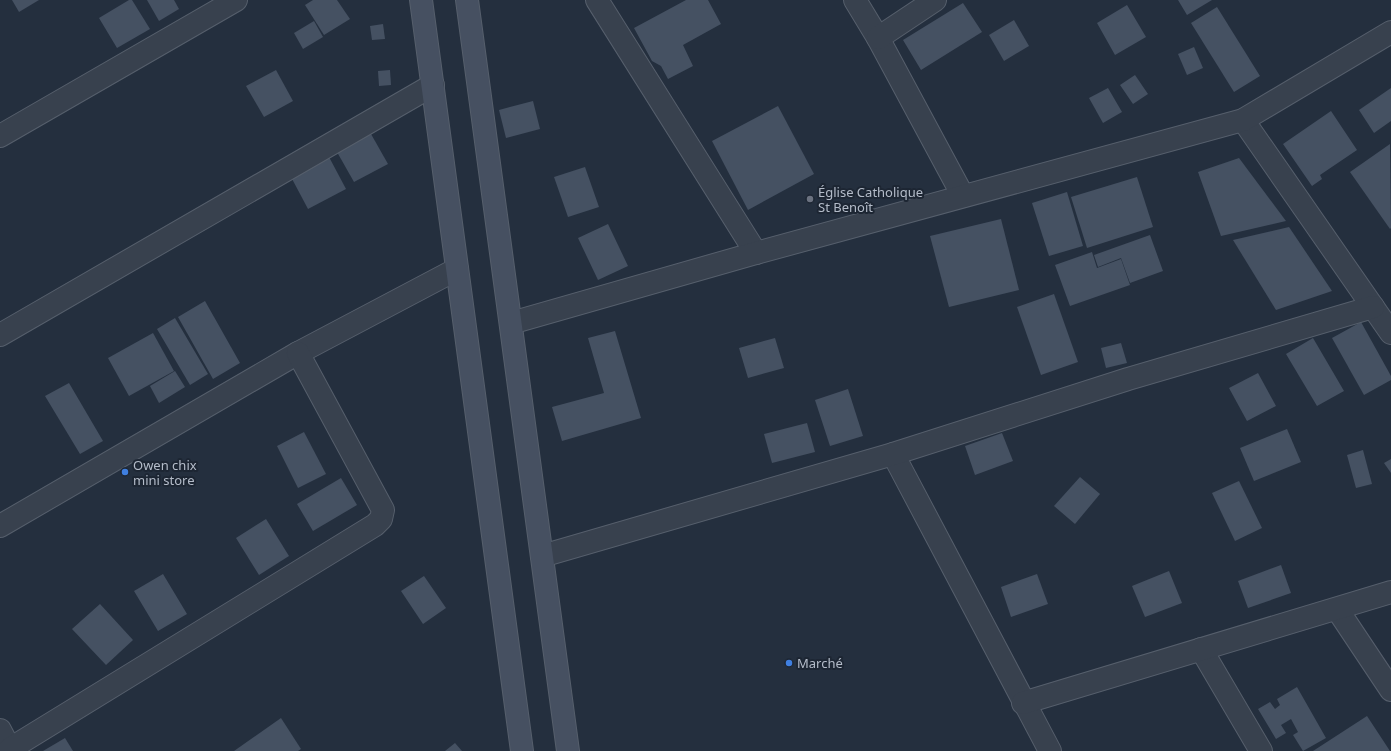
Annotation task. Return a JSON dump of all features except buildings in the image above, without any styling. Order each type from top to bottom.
[{"type":"main road","points":[[422,0],[522,751]]},
{"type":"main road","points":[[467,0],[568,751]]},
{"type":"street","points":[[0,136],[236,0]]},
{"type":"street","points":[[597,0],[756,252]]},
{"type":"street","points":[[855,0],[878,38],[963,196]]},
{"type":"street","points":[[878,38],[935,0]]},
{"type":"street","points":[[511,323],[756,252],[1243,120],[1391,32]]},
{"type":"street","points":[[0,335],[433,86]]},
{"type":"street","points":[[1243,120],[1391,333]]},
{"type":"street","points":[[0,526],[298,353],[458,269]]},
{"type":"street","points":[[542,556],[893,454],[1128,379],[1373,307]]},
{"type":"street","points":[[7,743],[376,525],[381,519],[383,510],[298,353]]},
{"type":"street","points":[[893,454],[1023,703],[1050,751]]},
{"type":"street","points":[[1023,703],[1391,592]]},
{"type":"street","points":[[1336,609],[1391,690]]},
{"type":"street","points":[[1201,649],[1261,751]]},
{"type":"place","name":"Église Catholique St Benoît","points":[[810,199]]},
{"type":"place","name":"Owen chix mini store","points":[[125,472]]},
{"type":"place","name":"Marché","points":[[789,663]]}]
